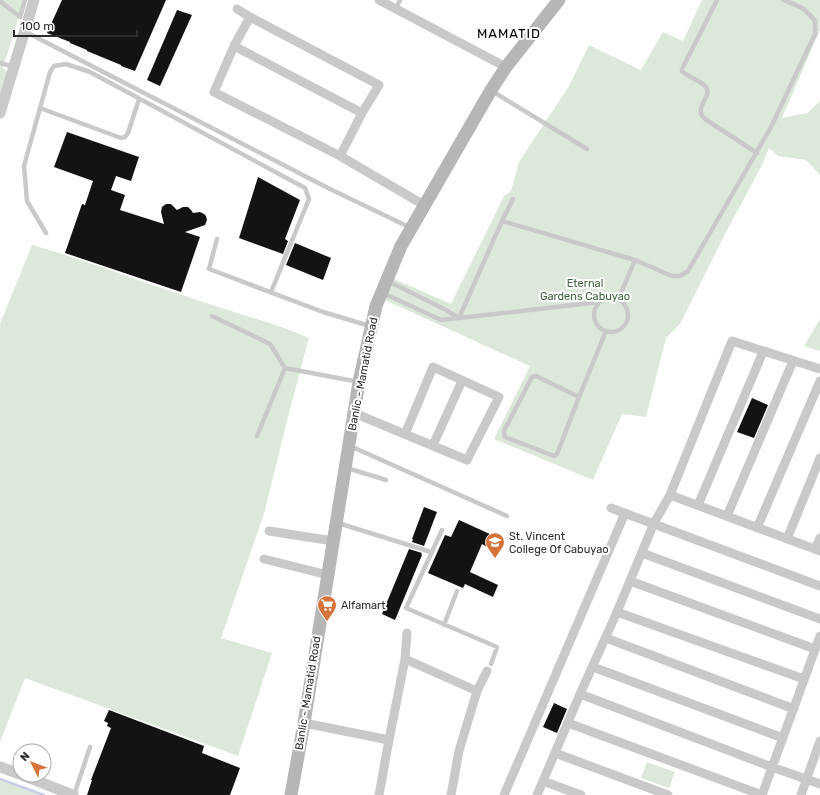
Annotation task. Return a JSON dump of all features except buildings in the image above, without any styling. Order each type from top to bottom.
[{"type":"main road","name":"Banlic - Mamatid Road","points":[[291,795],[359,382],[376,306],[401,246],[491,90],[506,67],[559,0]]},
{"type":"street","points":[[0,113],[34,0]]},
{"type":"street","points":[[379,0],[398,4],[506,67]]},
{"type":"street","points":[[237,9],[379,85],[362,113],[340,156]]},
{"type":"street","points":[[250,17],[234,46],[214,92],[340,156],[424,204]]},
{"type":"street","points":[[234,46],[362,113]]},
{"type":"street","points":[[537,795],[654,524],[670,495],[732,342],[820,370]]},
{"type":"street","points":[[698,506],[764,352]]},
{"type":"street","points":[[728,516],[793,361]]},
{"type":"street","points":[[354,413],[467,460],[498,397],[433,368],[406,434]]},
{"type":"street","points":[[433,445],[462,381]]},
{"type":"street","points":[[757,528],[820,381]]},
{"type":"street","points":[[787,539],[820,458]]},
{"type":"street","points":[[670,495],[818,550],[820,538]]},
{"type":"street","points":[[611,508],[820,586]]},
{"type":"street","points":[[504,795],[625,513]]},
{"type":"street","points":[[269,531],[333,541]]},
{"type":"street","points":[[642,553],[820,619]]},
{"type":"street","points":[[264,559],[328,575]]},
{"type":"street","points":[[630,582],[815,649]]},
{"type":"street","points":[[617,612],[804,679]]},
{"type":"street","points":[[379,795],[405,659],[407,632]]},
{"type":"street","points":[[568,723],[762,795],[820,636]]},
{"type":"street","points":[[606,638],[794,709]]},
{"type":"street","points":[[405,659],[478,691]]},
{"type":"street","points":[[593,667],[783,738]]},
{"type":"street","points":[[451,795],[459,751],[478,691],[489,668]]},
{"type":"street","points":[[580,694],[820,784]]},
{"type":"street","points":[[304,723],[389,740]]},
{"type":"street","points":[[800,795],[820,741]]},
{"type":"street","points":[[555,753],[668,795]]},
{"type":"street","points":[[0,767],[12,772]]},
{"type":"street","points":[[543,781],[581,795]]},
{"type":"street","points":[[42,783],[74,795]]},
{"type":"lane","points":[[0,1],[20,17],[25,0]]},
{"type":"lane","points":[[717,0],[682,68],[682,71],[707,88],[708,92],[701,105],[701,114],[705,119],[757,153]]},
{"type":"lane","points":[[502,221],[635,260],[672,276],[680,276],[688,271],[757,153],[784,102],[815,34],[815,21],[809,13],[803,8],[783,0]]},
{"type":"lane","points":[[25,32],[321,184],[411,228]]},
{"type":"lane","points":[[0,64],[14,68]]},
{"type":"lane","points":[[46,233],[27,201],[24,166],[50,72],[54,66],[66,64],[90,72],[305,188],[310,199],[271,292]]},
{"type":"lane","points":[[491,90],[587,149]]},
{"type":"lane","points":[[40,108],[121,138],[128,133],[139,99]]},
{"type":"lane","points":[[459,318],[513,199]]},
{"type":"lane","points":[[217,238],[209,269],[323,312],[372,327]]},
{"type":"lane","points":[[618,300],[635,260]]},
{"type":"lane","points":[[385,287],[444,309],[459,318]]},
{"type":"lane","points":[[385,287],[441,320],[600,302],[608,298],[622,302],[627,310],[628,314],[626,322],[618,330],[614,332],[606,331],[599,326],[595,319],[595,310],[600,302]]},
{"type":"lane","points":[[212,316],[270,344],[285,368],[359,382]]},
{"type":"lane","points":[[579,397],[536,376],[532,377],[504,431],[505,437],[554,456],[558,451],[606,331]]},
{"type":"lane","points":[[257,436],[285,368]]},
{"type":"lane","points":[[349,446],[508,516]]},
{"type":"lane","points":[[345,467],[386,480]]},
{"type":"lane","points":[[336,522],[431,552]]},
{"type":"lane","points":[[442,530],[406,608],[497,647],[489,668]]},
{"type":"lane","points":[[444,625],[457,591]]},
{"type":"lane","points":[[74,795],[90,747]]},
{"type":"green space","points":[[0,0],[24,0],[3,68],[9,74],[0,102]]},
{"type":"green space","name":"Eternal Gardens Cabuyao","points":[[702,0],[820,0],[820,30],[782,118],[808,113],[820,101],[820,175],[806,160],[778,156],[769,148],[763,163],[680,324],[666,338],[646,417],[622,414],[593,480],[494,439],[530,366],[385,300],[394,279],[451,304],[504,196],[511,191],[519,162],[569,86],[589,45],[641,70],[663,32],[683,41]]},
{"type":"green space","points":[[32,245],[264,321],[309,338],[264,514],[221,638],[272,653],[238,756],[25,678],[0,742],[0,324]]},
{"type":"green space","points":[[820,319],[820,351],[804,346]]},
{"type":"green space","points":[[647,762],[675,772],[669,788],[641,778]]},
{"type":"green space","points":[[0,780],[42,795],[0,795]]},
{"type":"waterway","points":[[0,779],[44,795]]},
{"type":"place","name":"St. Vincent College Of Cabuyao","points":[[495,559]]},
{"type":"place","name":"Alfamart","points":[[327,622]]},
{"type":"district","name":"MAMATID","points":[[509,33]]}]
